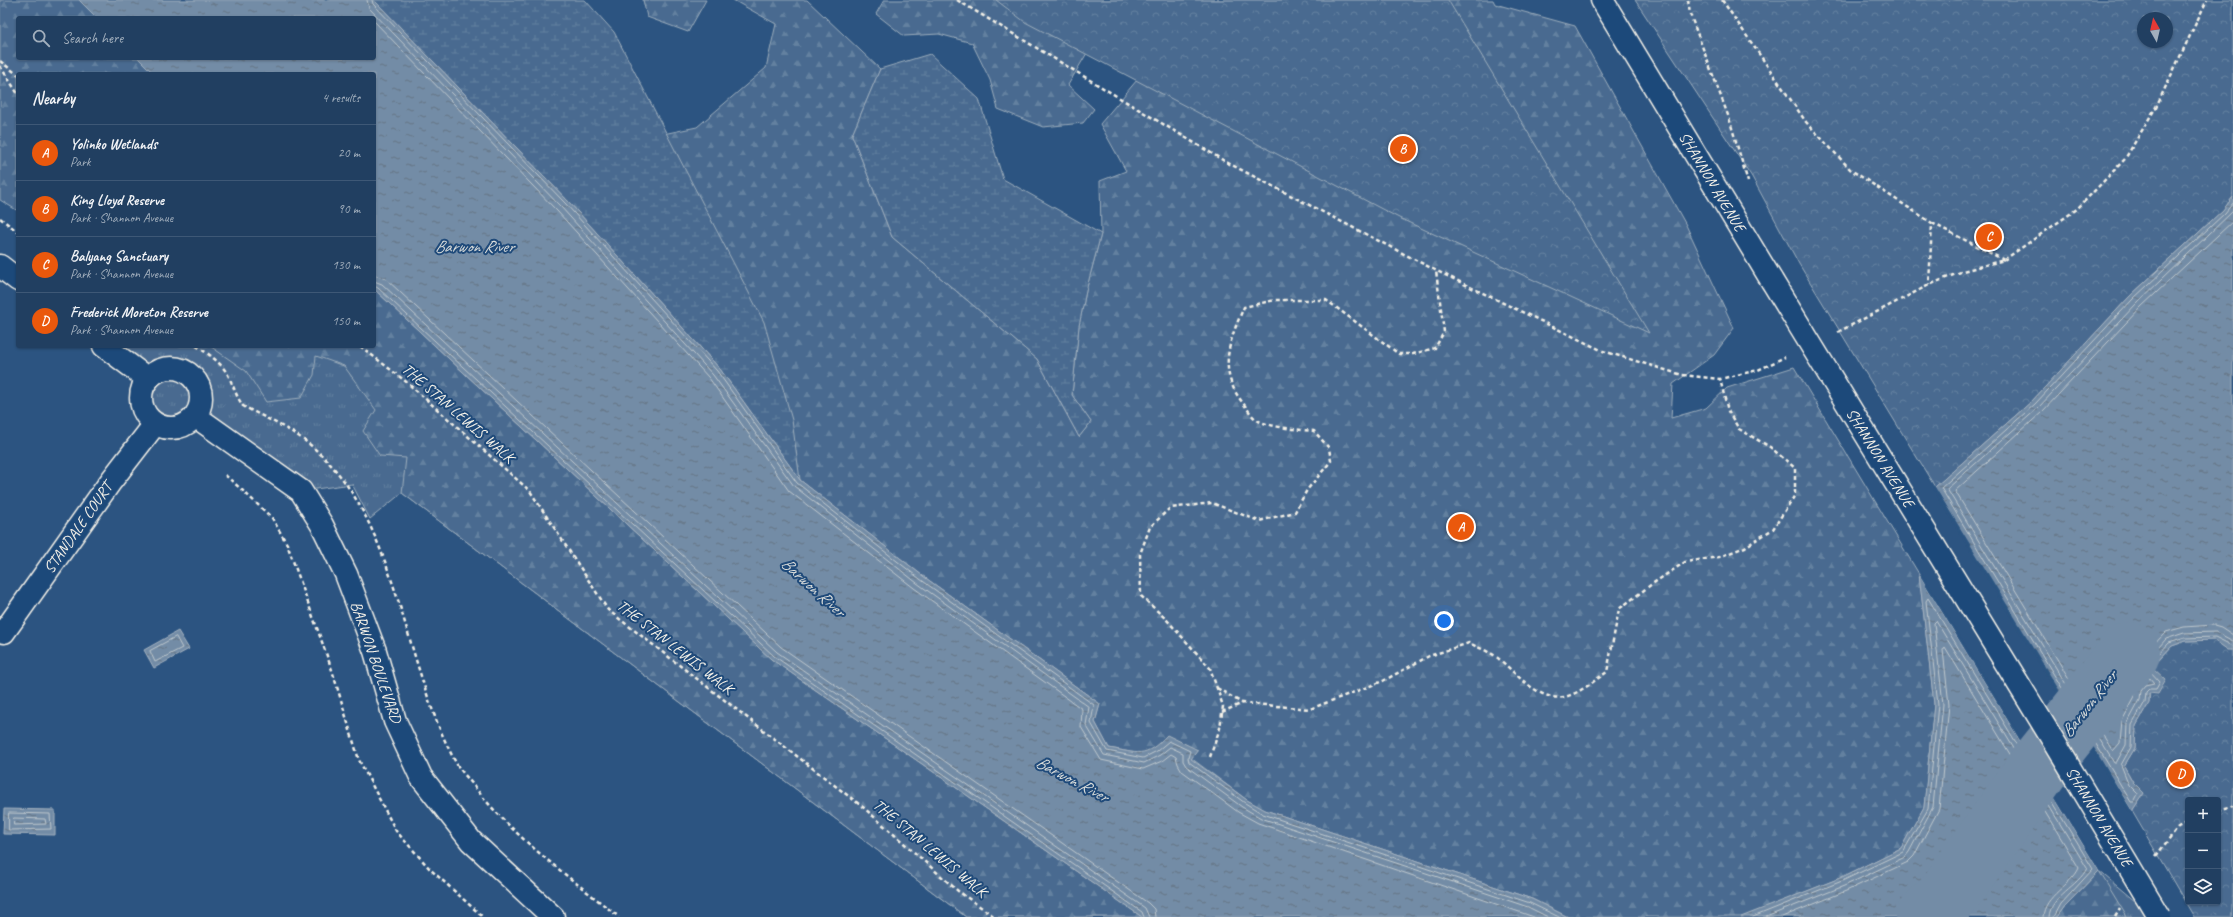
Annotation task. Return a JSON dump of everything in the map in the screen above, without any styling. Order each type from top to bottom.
[{"type":"street","name":"SHANNON AVENUE","points":[[1602,0],[2052,738],[2159,917]]},
{"type":"street","points":[[0,266],[16,278]]},
{"type":"street","points":[[107,348],[148,379]]},
{"type":"street","points":[[176,368],[190,375],[200,387],[202,397],[200,408],[189,423],[172,429],[155,424],[147,417],[142,408],[141,398],[142,388],[148,379],[155,372],[165,369],[176,368]]},
{"type":"street","name":"BARWON BOULEVARD","points":[[195,416],[301,491],[322,525],[346,574],[375,651],[395,721],[421,777],[471,841],[553,917]]},
{"type":"street","name":"STANDALE COURT","points":[[4,632],[111,481],[155,424]]},
{"type":"path","points":[[957,0],[1226,162],[1435,270],[1603,351],[1682,375],[1720,379],[1758,370],[1786,356]]},
{"type":"path","points":[[1688,0],[1690,14],[1729,118],[1749,184]]},
{"type":"path","points":[[1722,0],[1806,122],[1851,170],[1932,224],[2004,260]]},
{"type":"path","points":[[1836,333],[1929,285],[1963,271],[2004,260],[2077,209],[2125,160],[2156,107],[2207,0]]},
{"type":"path","points":[[0,61],[16,73]]},
{"type":"path","points":[[0,66],[16,91]]},
{"type":"path","points":[[0,218],[16,230]]},
{"type":"path","points":[[1929,285],[1932,224]]},
{"type":"path","points":[[1210,757],[1220,728],[1223,706],[1210,668],[1166,619],[1141,596],[1140,554],[1150,527],[1170,508],[1212,503],[1259,521],[1296,512],[1307,490],[1331,461],[1329,448],[1314,431],[1293,430],[1257,420],[1235,393],[1227,371],[1230,338],[1244,307],[1275,300],[1326,300],[1399,354],[1413,354],[1435,348],[1444,332],[1435,270]]},
{"type":"path","points":[[199,348],[222,366],[229,376],[234,394],[242,406],[316,449],[350,488],[371,528],[400,603],[426,695],[437,724],[456,763],[510,828],[542,856],[619,917]]},
{"type":"path","name":"THE STAN LEWIS WALK","points":[[363,348],[404,380],[530,491],[608,610],[864,808],[958,891],[995,917]]},
{"type":"path","points":[[1217,687],[1243,703],[1310,709],[1383,681],[1429,656],[1469,643],[1498,658],[1525,684],[1546,695],[1564,697],[1584,688],[1607,672],[1619,609],[1685,562],[1719,557],[1745,546],[1773,529],[1795,495],[1795,468],[1770,447],[1739,429],[1728,411],[1720,379]]},
{"type":"path","points":[[224,475],[242,489],[272,518],[287,544],[332,670],[359,760],[396,831],[431,870],[482,917]]},
{"type":"path","points":[[1222,712],[1243,703]]},
{"type":"path","points":[[2221,809],[2233,807]]},
{"type":"green space","points":[[0,0],[79,0],[95,16],[16,16],[16,60],[140,60],[152,72],[16,72],[16,210],[0,200]]},
{"type":"green space","points":[[374,0],[585,0],[614,32],[764,322],[792,420],[800,480],[720,369],[568,201]]},
{"type":"green space","points":[[643,0],[706,0],[688,32],[647,17]]},
{"type":"green space","points":[[733,0],[807,0],[880,69],[852,135],[892,237],[1037,359],[1079,437],[1091,422],[1072,395],[1079,326],[1086,291],[1101,234],[1100,181],[1126,171],[1100,124],[1137,80],[1087,53],[1068,85],[1094,109],[1083,123],[1043,127],[998,109],[990,80],[972,43],[939,34],[904,36],[876,14],[884,0],[1493,0],[1495,4],[1575,26],[1686,225],[1734,328],[1714,355],[1673,384],[1671,418],[1706,408],[1727,388],[1794,367],[1919,574],[1934,704],[1924,807],[1901,848],[1840,878],[1743,917],[1568,917],[1532,899],[1265,810],[1247,800],[1191,758],[1197,750],[1155,748],[1142,754],[1109,748],[1095,722],[1100,704],[923,576],[800,480],[629,141],[697,127],[766,68],[776,24]]},
{"type":"green space","points":[[996,0],[1448,0],[1649,333],[1399,218],[1025,22]]},
{"type":"green space","points":[[1635,0],[2233,0],[2233,197],[2223,210],[2130,296],[2032,401],[1935,487],[1799,264],[1752,177]]},
{"type":"green space","points":[[930,54],[979,99],[1003,179],[1101,234],[1086,291],[1079,326],[1072,395],[1091,422],[1079,437],[1037,359],[892,237],[852,135],[880,69]]},
{"type":"green space","points":[[376,291],[771,659],[1142,917],[966,917],[402,493],[370,519],[352,484],[301,491],[189,423],[179,427],[169,428],[153,422],[143,409],[141,399],[142,388],[106,348],[376,348]]},
{"type":"green space","points":[[376,291],[771,659],[1142,917],[966,917],[402,493],[406,458],[380,456],[363,431],[376,410],[344,366],[316,356],[314,375],[301,398],[266,402],[246,371],[213,348],[376,348]]},
{"type":"green space","points":[[2214,640],[2227,649],[2233,650],[2233,917],[2194,917],[2187,905],[2221,905],[2221,797],[2185,797],[2185,902],[2132,811],[2144,793],[2133,782],[2124,766],[2135,748],[2136,726],[2149,703],[2152,668],[2172,646],[2186,641]]},
{"type":"green space","points":[[2099,871],[2154,917],[2057,917],[2065,906]]},
{"type":"green space","points":[[2099,871],[2127,917],[2057,917],[2065,906]]},
{"type":"water","name":"Barwon River","points":[[79,0],[374,0],[568,201],[720,369],[800,480],[923,576],[1100,704],[1095,722],[1109,748],[1134,752],[1147,751],[1153,748],[1167,735],[1198,750],[1191,759],[1247,800],[1265,810],[1532,899],[1568,917],[1142,917],[771,659],[376,291],[376,72],[152,72],[140,60],[376,60],[376,16],[95,16]]},
{"type":"water","name":"Barwon River","points":[[2233,197],[2233,650],[2228,650],[2214,640],[2186,641],[2172,646],[2152,667],[2166,680],[2158,694],[2149,693],[2149,703],[2136,726],[2135,748],[2124,766],[2133,782],[2144,793],[2132,811],[1935,487],[2032,401],[2130,296],[2223,210]]},
{"type":"water","name":"Barwon River","points":[[1919,574],[2099,871],[2065,906],[2057,917],[1741,917],[1840,878],[1901,848],[1924,807],[1934,704]]},
{"type":"water","points":[[178,631],[189,649],[154,668],[144,650]]},
{"type":"water","points":[[4,809],[55,810],[55,835],[3,834]]},
{"type":"pier","points":[[1934,485],[2133,813],[2130,812],[1933,488]]},
{"type":"pier","points":[[1918,572],[1921,573],[2100,872]]},
{"type":"waterway","name":"Barwon River","points":[[1927,917],[1944,901],[2044,760],[2129,653]]},
{"type":"place","name":"King Lloyd Reserve","points":[[1403,149]]},
{"type":"place","name":"Balyang Sanctuary","points":[[1989,237]]},
{"type":"place","name":"Yolinko Wetlands","points":[[1461,527]]},
{"type":"place","name":"Frederick Moreton Reserve","points":[[2181,774]]}]
